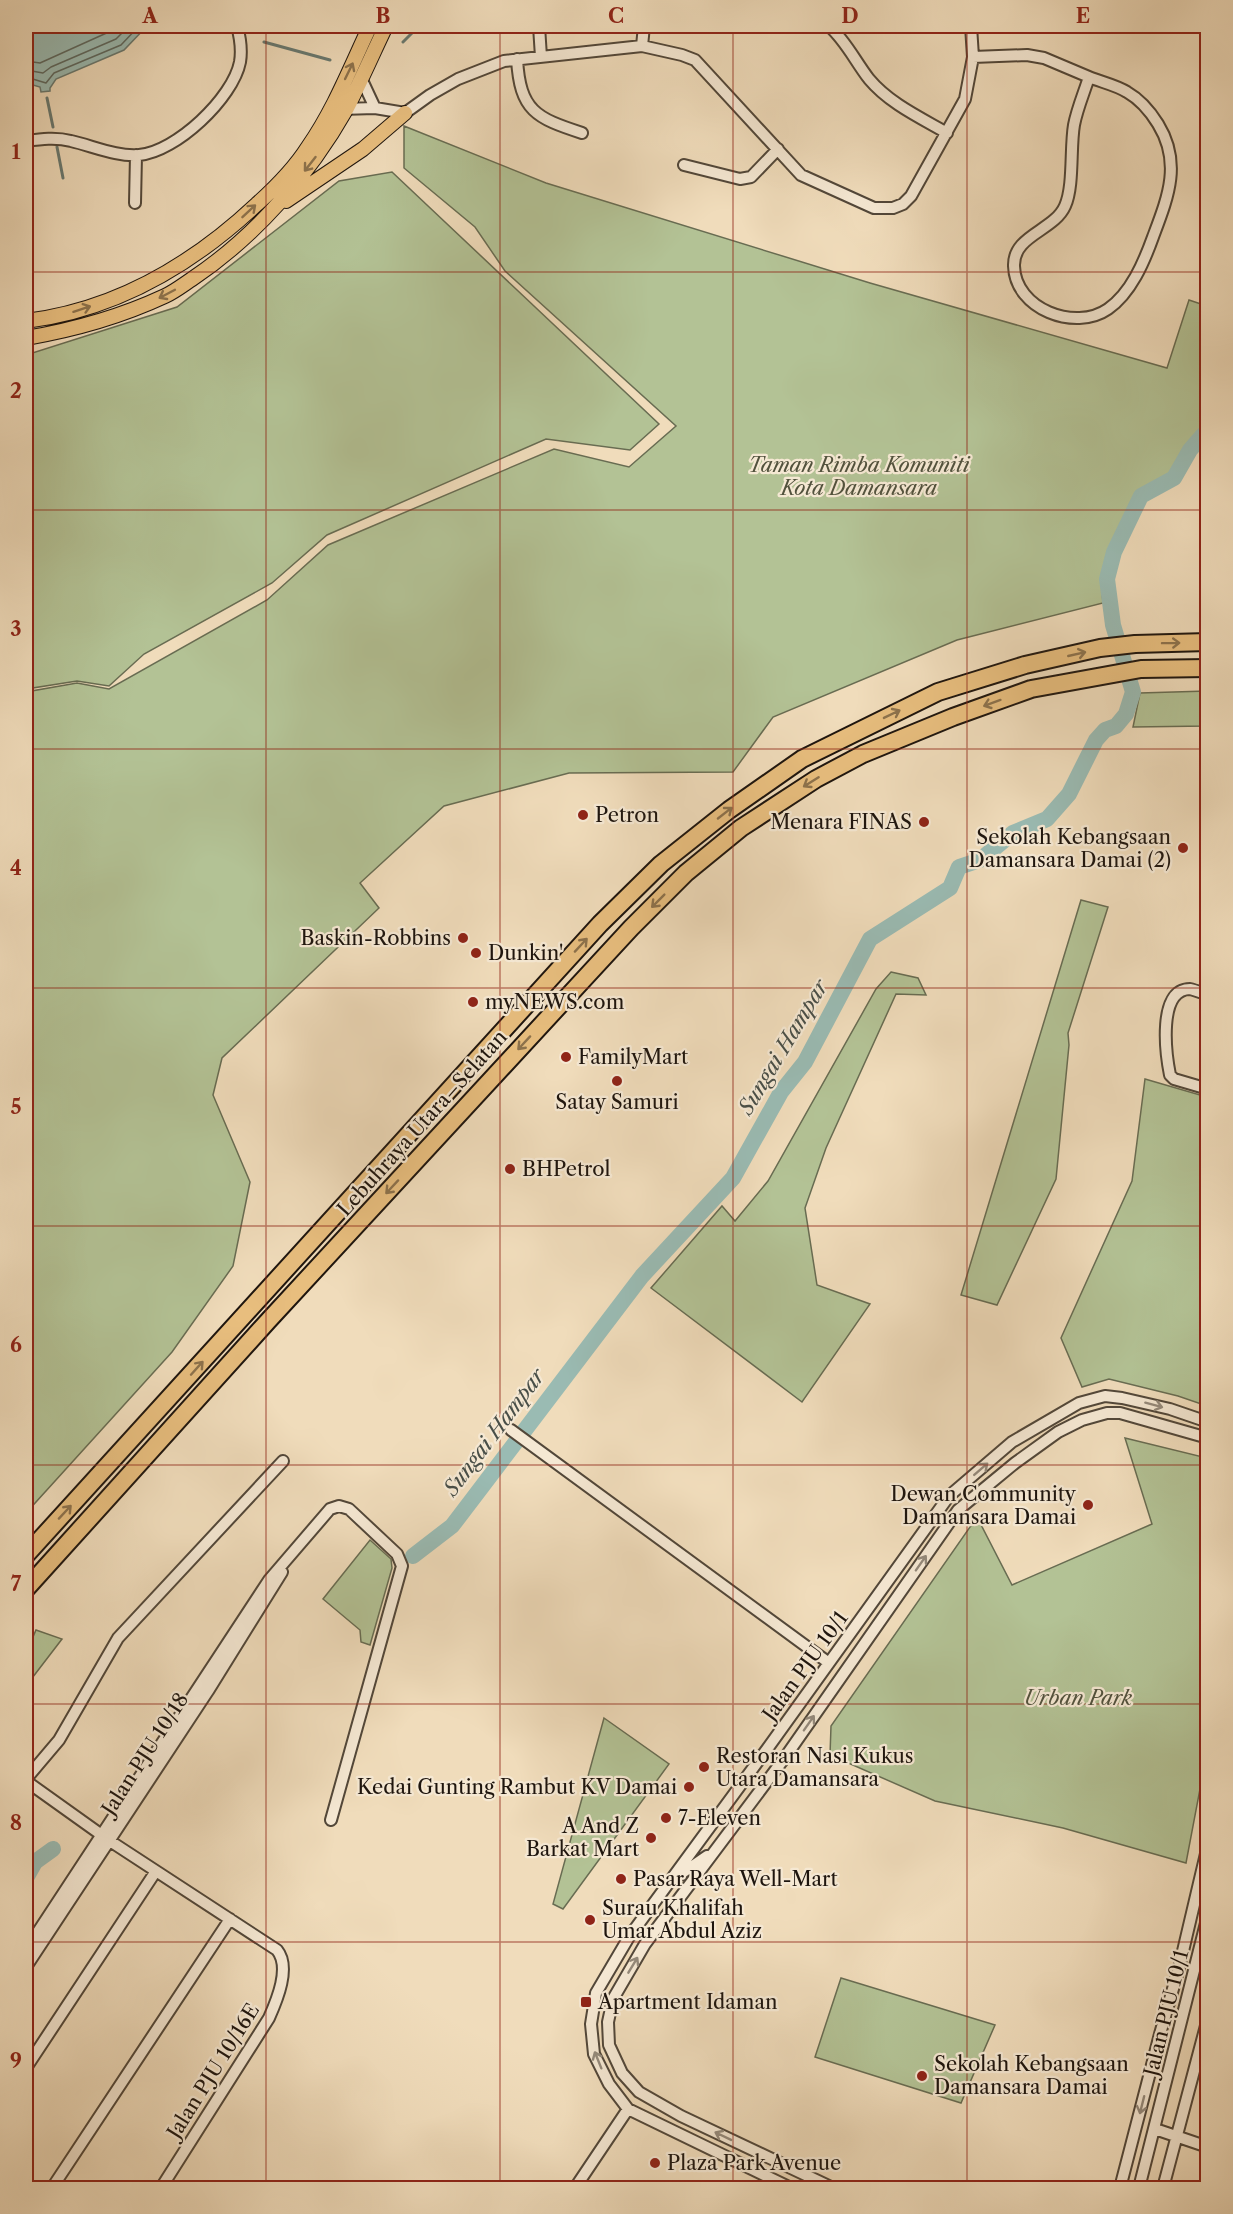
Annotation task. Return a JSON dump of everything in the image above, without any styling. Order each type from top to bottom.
[{"type":"highway","name":"Lebuhraya Utara–Selatan","points":[[26,1555],[586,940],[661,864],[729,810],[802,759],[938,692],[1025,665],[1100,648],[1135,644],[1208,642]]},
{"type":"highway","name":"Lebuhraya Utara–Selatan","points":[[26,1589],[524,1042],[631,928],[686,873],[741,828],[816,778],[863,754],[952,717],[1031,689],[1141,669],[1208,668]]},
{"type":"main road","points":[[26,321],[77,311],[157,280],[231,229],[281,182],[308,148],[327,117],[370,26]]},
{"type":"main road","points":[[26,338],[117,315],[167,295],[204,270],[239,242],[274,209],[315,158],[347,108],[386,26]]},
{"type":"main road","points":[[274,209],[363,149],[405,113]]},
{"type":"street","points":[[26,141],[46,138],[69,140],[127,155],[156,151],[171,144],[189,132],[222,97],[234,78],[240,62],[241,39],[237,26]]},
{"type":"street","points":[[539,26],[541,57]]},
{"type":"street","points":[[642,46],[644,26]]},
{"type":"street","points":[[830,26],[841,36],[869,79],[894,102],[946,133]]},
{"type":"street","points":[[327,117],[338,109],[347,108],[375,108],[405,113],[458,79],[481,68],[517,59],[642,46],[695,60],[801,175],[867,206],[883,209],[903,204],[911,196],[965,99],[973,57],[971,26]]},
{"type":"street","points":[[973,57],[1027,55],[1044,58],[1126,91],[1141,101],[1162,131],[1171,155],[1171,175],[1167,199],[1149,248],[1123,296],[1092,317],[1075,318],[1060,316],[1038,307],[1024,294],[1017,280],[1014,266],[1016,254],[1023,242],[1055,220],[1064,207],[1068,195],[1074,124],[1089,77]]},
{"type":"street","points":[[517,59],[521,90],[526,102],[548,122],[582,133]]},
{"type":"street","points":[[361,78],[375,108]]},
{"type":"street","points":[[684,165],[740,179],[752,177],[778,149]]},
{"type":"street","points":[[135,203],[136,155]]},
{"type":"street","points":[[1208,995],[1190,989],[1181,991],[1171,998],[1167,1009],[1170,1072],[1174,1079],[1208,1089]]},
{"type":"street","name":"Jalan PJU 10/1","points":[[791,2188],[628,2109],[609,2084],[594,2054],[591,2024],[596,1993],[629,1937],[949,1496],[1012,1442],[1079,1403],[1105,1396],[1122,1398],[1170,1409],[1208,1422]]},
{"type":"street","name":"Jalan PJU 10/1","points":[[832,2188],[681,2116],[639,2092],[622,2073],[609,2045],[608,2022],[613,1999],[645,1944],[786,1756],[958,1510],[1015,1462],[1058,1432],[1082,1420],[1107,1413],[1132,1415],[1208,1438]]},
{"type":"street","points":[[1165,1424],[1208,1427]]},
{"type":"street","points":[[511,1430],[829,1663]]},
{"type":"street","points":[[52,2188],[230,1919],[106,1838],[26,1780],[59,1740],[118,1638],[283,1461]]},
{"type":"street","name":"Jalan PJU 10/18","points":[[26,1950],[106,1838],[264,1603],[289,1558],[330,1509],[339,1506],[349,1509],[397,1554],[402,1566],[331,1820]]},
{"type":"street","points":[[885,1615],[898,1567]]},
{"type":"street","name":"Jalan PJU 10/18","points":[[26,1967],[106,1838]]},
{"type":"street","name":"Jalan PJU 10/1","points":[[1123,2185],[1208,1845]]},
{"type":"street","points":[[670,1881],[716,1850]]},
{"type":"street","points":[[26,2068],[156,1871]]},
{"type":"street","name":"Jalan PJU 10/1","points":[[1139,2188],[1203,1955],[1208,1915]]},
{"type":"street","name":"Jalan PJU 10/16E","points":[[160,2188],[269,2018],[275,2004],[284,1966],[282,1956],[277,1950],[230,1919]]},
{"type":"street","points":[[1163,2188],[1208,2018]]},
{"type":"street","points":[[575,2188],[628,2109]]},
{"type":"street","points":[[1155,2129],[1208,2147]]},
{"type":"green space","name":"Taman Rimba Komuniti Kota Damansara","points":[[404,126],[546,183],[870,283],[1167,368],[1189,300],[1207,306],[1207,428],[1200,431],[1185,447],[1170,473],[1137,493],[1109,551],[1101,579],[1103,603],[957,640],[773,717],[733,772],[569,773],[444,806],[360,883],[379,908],[222,1058],[213,1095],[250,1182],[233,1266],[172,1352],[26,1513],[26,692],[77,683],[109,689],[267,600],[328,545],[554,449],[629,467],[676,426],[505,271],[475,227],[404,168]]},
{"type":"green space","points":[[392,172],[659,424],[630,450],[546,439],[327,535],[272,583],[144,654],[109,686],[77,681],[26,689],[26,355],[177,307],[339,181]]},
{"type":"green space","points":[[1207,691],[1207,726],[1133,727],[1140,693]]},
{"type":"green space","points":[[1081,900],[1108,907],[1068,1033],[1069,1045],[1056,1179],[997,1305],[961,1295]]},
{"type":"green space","points":[[891,972],[918,978],[926,995],[896,994],[826,1148],[805,1208],[817,1285],[870,1304],[802,1402],[651,1288],[722,1206],[735,1221],[768,1181],[876,989]]},
{"type":"green space","points":[[1145,1079],[1207,1097],[1207,1406],[1178,1396],[1109,1379],[1082,1387],[1061,1338],[1132,1181]]},
{"type":"green space","name":"Urban Park","points":[[1125,1438],[1207,1458],[1207,1752],[1186,1863],[1063,1828],[935,1801],[830,1755],[831,1726],[977,1517],[1012,1585],[1152,1524]]},
{"type":"green space","points":[[370,1540],[391,1559],[392,1568],[370,1645],[361,1642],[360,1630],[323,1599]]},
{"type":"green space","points":[[36,1630],[62,1639],[26,1686],[26,1653]]},
{"type":"green space","points":[[604,1718],[669,1764],[563,1909],[553,1904]]},
{"type":"green space","points":[[841,1978],[995,2025],[961,2103],[815,2057]]},
{"type":"water","points":[[26,26],[147,26],[124,50],[56,79],[50,91],[41,92],[40,87],[26,83]]},
{"type":"waterway","points":[[403,42],[419,26]]},
{"type":"waterway","points":[[264,42],[330,60]]},
{"type":"waterway","points":[[47,98],[53,127]]},
{"type":"waterway","points":[[57,147],[63,178]]},
{"type":"waterway","name":"Sungai Hampar","points":[[413,1556],[452,1526],[642,1276],[733,1178],[781,1092],[805,1062],[870,939],[950,888],[959,867],[980,860],[1013,833],[1047,819],[1069,794],[1096,740],[1105,730],[1116,726],[1126,714],[1133,692],[1113,625],[1107,579],[1114,552],[1141,496],[1174,478],[1190,450],[1203,435],[1208,433]]},
{"type":"waterway","name":"Sungai Hampar","points":[[26,1878],[35,1862],[53,1849]]},
{"type":"place","name":"Petron","points":[[583,815]]},
{"type":"place","name":"Menara FINAS","points":[[924,822]]},
{"type":"place","name":"Sekolah Kebangsaan Damansara Damai (2)","points":[[1183,848]]},
{"type":"place","name":"Baskin-Robbins","points":[[463,938]]},
{"type":"place","name":"Dunkin'","points":[[476,953]]},
{"type":"place","name":"myNEWS.com","points":[[473,1002]]},
{"type":"place","name":"FamilyMart","points":[[566,1057]]},
{"type":"place","name":"Satay Samuri","points":[[617,1081]]},
{"type":"place","name":"BHPetrol","points":[[510,1169]]},
{"type":"place","name":"Dewan Community Damansara Damai","points":[[1088,1505]]},
{"type":"place","name":"Restoran Nasi Kukus Utara Damansara","points":[[704,1767]]},
{"type":"place","name":"Kedai Gunting Rambut KV Damai","points":[[689,1787]]},
{"type":"place","name":"7-Eleven","points":[[666,1818]]},
{"type":"place","name":"A And Z Barkat Mart","points":[[651,1838]]},
{"type":"place","name":"Pasar Raya Well-Mart","points":[[621,1879]]},
{"type":"place","name":"Surau Khalifah Umar Abdul Aziz","points":[[590,1920]]},
{"type":"place","name":"Apartment Idaman","points":[[586,2002]]},
{"type":"place","name":"Sekolah Kebangsaan Damansara Damai","points":[[922,2076]]},
{"type":"place","name":"Plaza Park Avenue","points":[[655,2163]]}]
